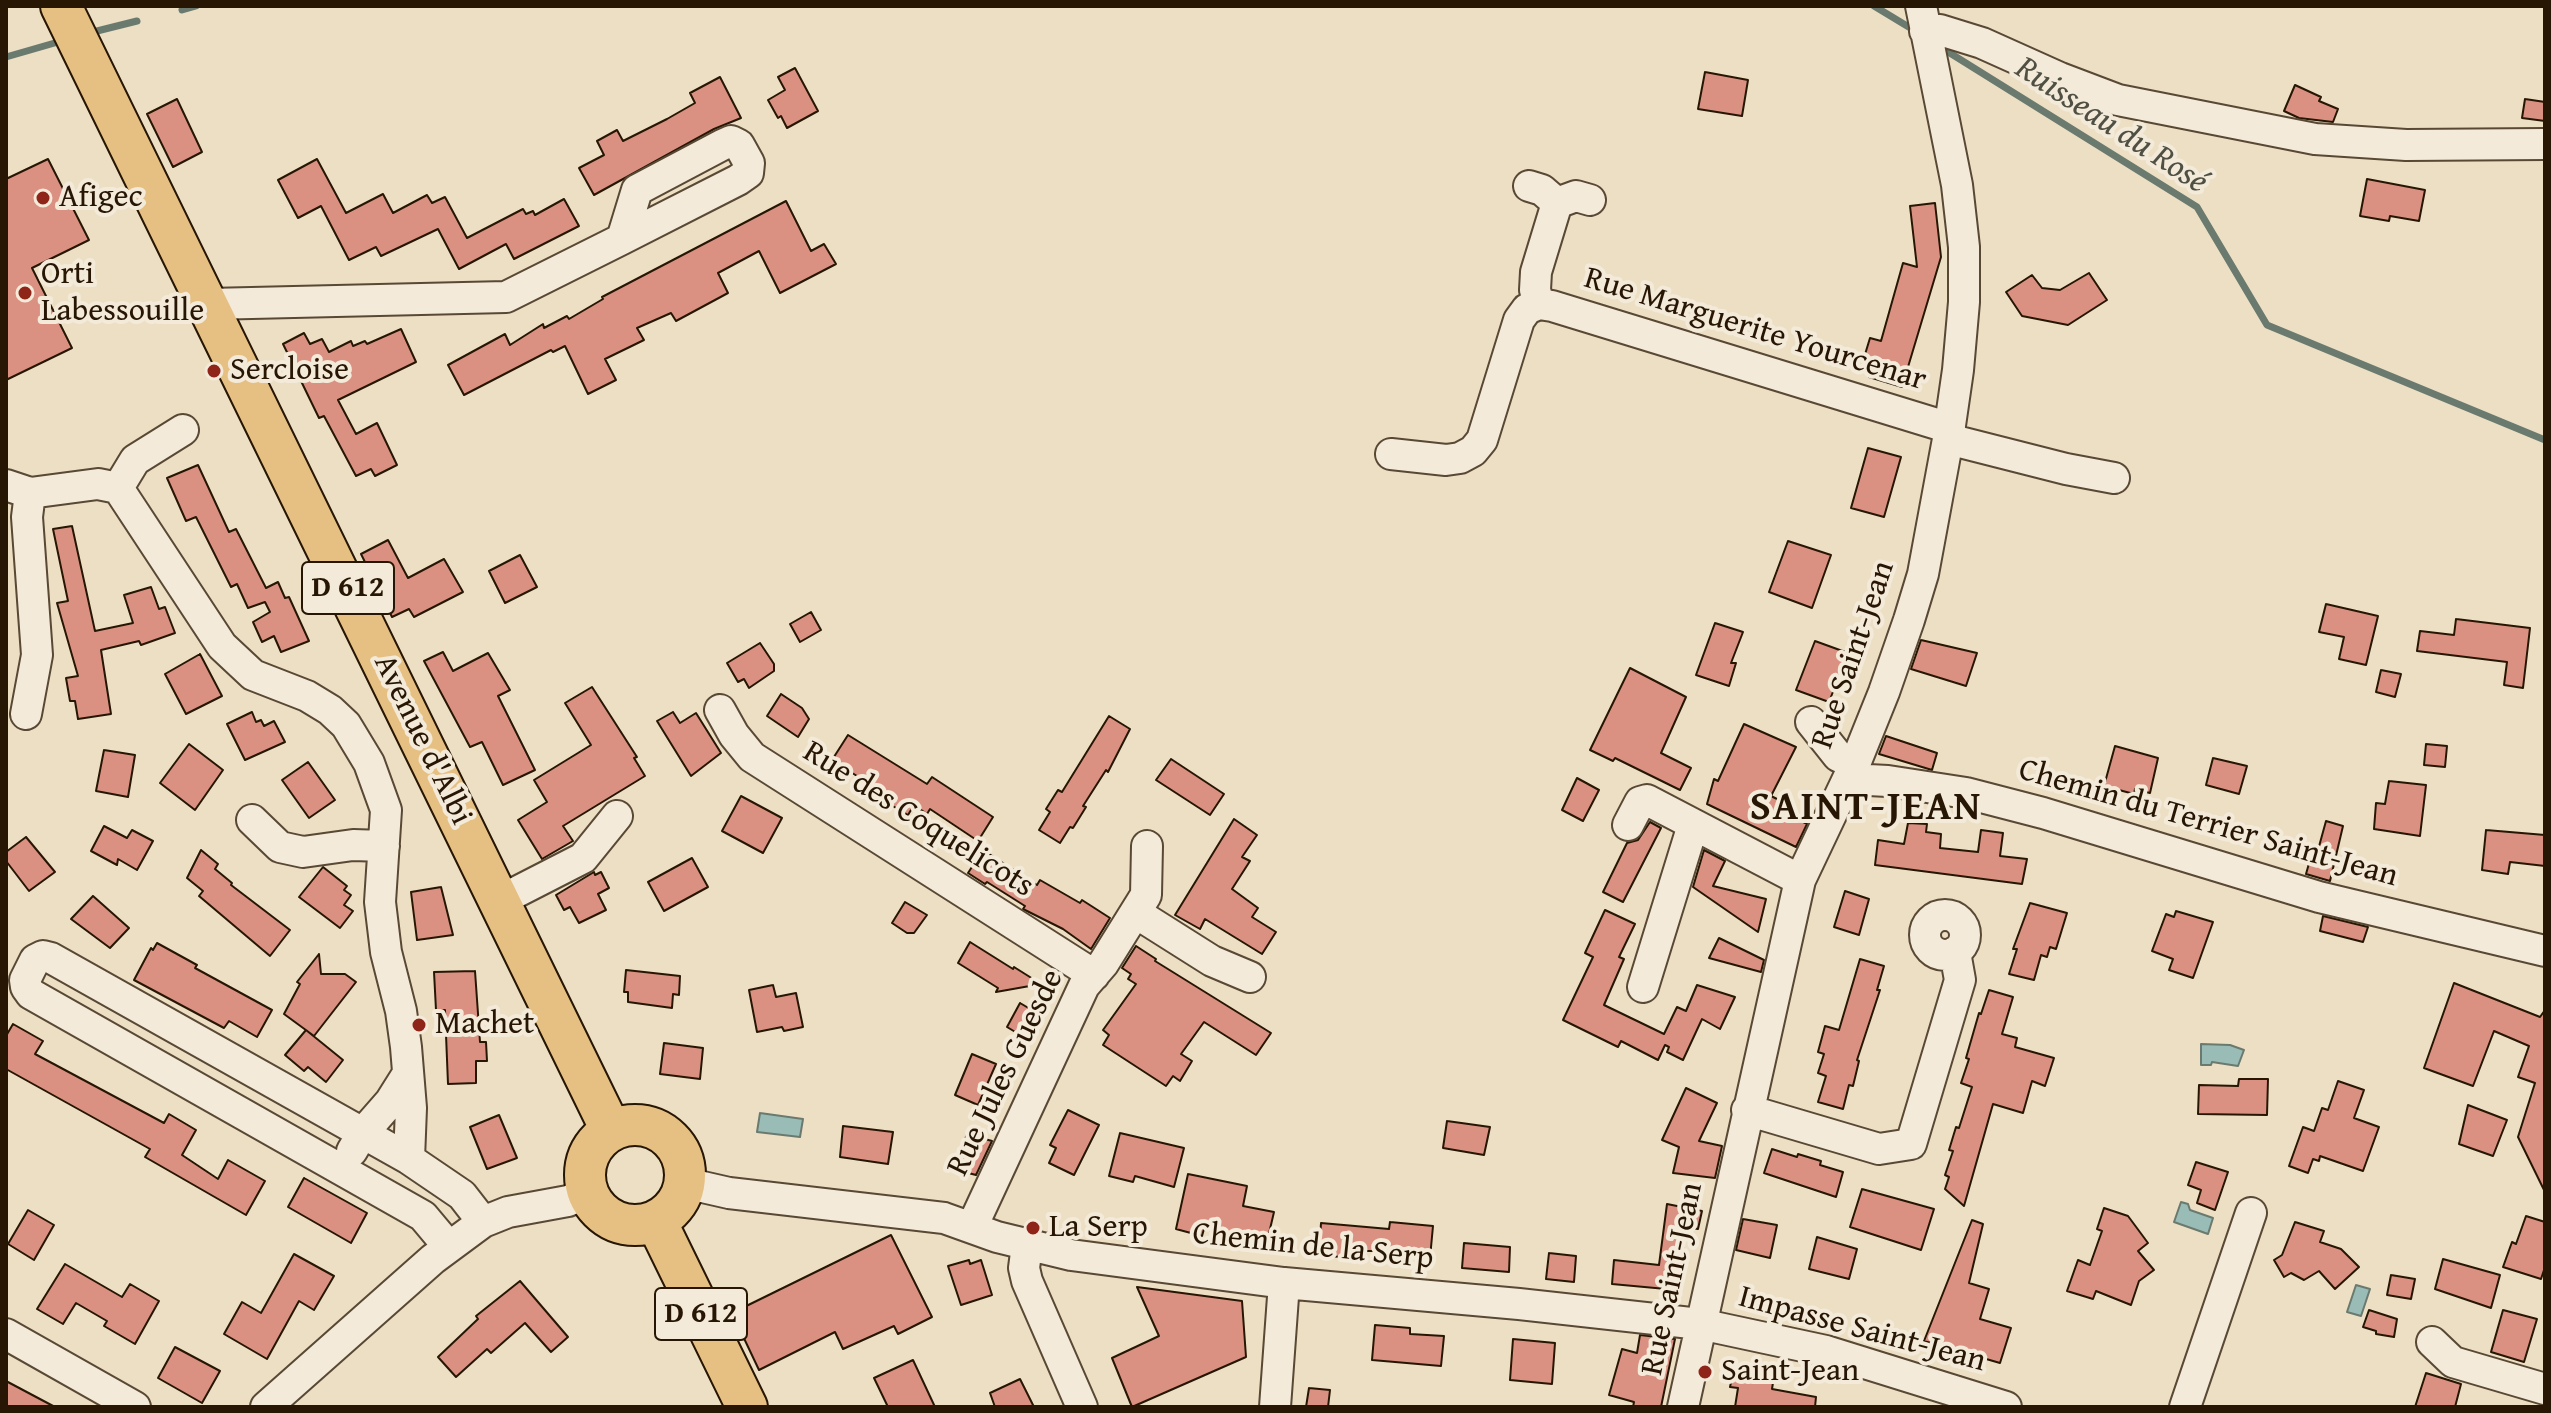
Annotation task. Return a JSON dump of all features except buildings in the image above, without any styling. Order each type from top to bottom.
[{"type":"main road","name":"Avenue d'Albi","points":[[62,8],[611,1130]]},
{"type":"main road","points":[[627,1125],[643,1125],[671,1139],[685,1167],[685,1183],[674,1207],[656,1221],[638,1226],[623,1224],[597,1209],[587,1193],[585,1166],[590,1151],[611,1130],[627,1125]]},
{"type":"main road","name":"D 612","points":[[656,1221],[747,1407]]},
{"type":"street","points":[[1925,29],[1940,30],[1982,43],[2118,100],[2315,139],[2406,145],[2545,144]]},
{"type":"street","name":"Rue Saint-Jean","points":[[1683,1407],[1800,880],[1852,772],[1884,692],[1923,574],[1949,433],[1964,302],[1964,247],[1957,185],[1925,29]]},
{"type":"street","points":[[1529,186],[1542,190],[1557,203],[1576,196],[1590,200]]},
{"type":"street","name":"Rue Marguerite Yourcenar","points":[[1539,304],[1535,290],[1536,272],[1557,203]]},
{"type":"street","points":[[209,304],[506,297],[622,239]]},
{"type":"street","name":"Rue Marguerite Yourcenar","points":[[1391,454],[1446,460],[1460,458],[1473,451],[1482,440],[1519,320],[1527,309],[1539,304],[2066,469],[2114,478]]},
{"type":"street","points":[[118,488],[135,460],[183,430]]},
{"type":"street","points":[[26,714],[37,655],[27,517],[18,489],[98,484],[118,488],[222,646],[253,675],[307,696],[330,710],[346,725],[369,763],[386,810],[380,902],[391,976],[401,1011],[411,1108],[409,1159]]},
{"type":"street","name":"Rue des Coquelicots","points":[[720,710],[734,735],[752,757],[1094,975]]},
{"type":"street","points":[[1811,722],[1852,772]]},
{"type":"street","name":"Chemin du Terrier Saint-Jean","points":[[1852,772],[2043,813],[2319,897],[2545,951]]},
{"type":"street","points":[[1628,825],[1640,802],[1647,800],[1800,880]]},
{"type":"street","points":[[501,900],[583,858],[617,816]]},
{"type":"street","points":[[252,820],[280,847],[303,852],[353,845],[384,846]]},
{"type":"street","points":[[1643,987],[1693,825]]},
{"type":"street","name":"Rue Jules Guesde","points":[[972,1227],[1084,986],[1146,895],[1147,846]]},
{"type":"street","points":[[1136,913],[1212,961],[1250,977]]},
{"type":"street","points":[[1747,1110],[1879,1149],[1911,1144],[1960,980],[1955,952]]},
{"type":"street","points":[[449,1247],[423,1216],[31,994],[25,980],[35,960],[43,956],[51,958],[409,1159],[462,1195],[483,1222]]},
{"type":"street","points":[[123,1046],[143,1010]]},
{"type":"street","points":[[342,1169],[362,1134],[390,1102],[407,1075]]},
{"type":"street","name":"Chemin de la Serp","points":[[685,1183],[729,1193],[944,1218],[1027,1245],[1071,1255],[1284,1283],[1700,1324]]},
{"type":"street","points":[[266,1407],[449,1247],[483,1222],[508,1212],[568,1201],[587,1193]]},
{"type":"street","points":[[2185,1407],[2251,1213]]},
{"type":"street","points":[[1027,1245],[1024,1268],[1027,1281],[1082,1407]]},
{"type":"street","points":[[1275,1407],[1284,1283]]},
{"type":"street","name":"Impasse Saint-Jean","points":[[1700,1324],[1826,1351],[2006,1407]]},
{"type":"street","points":[[6,1334],[135,1407]]},
{"type":"street","points":[[2432,1342],[2453,1362],[2545,1389]]},
{"type":"water","points":[[2201,1044],[2230,1045],[2244,1050],[2238,1066],[2212,1062],[2211,1065],[2201,1065]]},
{"type":"water","points":[[760,1113],[803,1119],[800,1137],[757,1132]]},
{"type":"water","points":[[2181,1202],[2188,1204],[2190,1210],[2213,1218],[2208,1234],[2174,1222]]},
{"type":"water","points":[[2356,1285],[2370,1289],[2361,1316],[2347,1312]]},
{"type":"waterway","points":[[182,10],[196,6]]},
{"type":"waterway","name":"Ruisseau du Rosé","points":[[1874,6],[1917,32]]},
{"type":"waterway","points":[[89,33],[137,21]]},
{"type":"waterway","points":[[6,57],[65,40]]},
{"type":"waterway","name":"Ruisseau du Rosé","points":[[1937,45],[2197,207],[2267,325],[2545,440]]},
{"type":"place","name":"Afigec","points":[[43,198]]},
{"type":"place","name":"Orti Labessouille","points":[[25,293]]},
{"type":"place","name":"Sercloise","points":[[214,371]]},
{"type":"place","name":"Machet","points":[[419,1025]]},
{"type":"place","name":"La Serp","points":[[1033,1228]]},
{"type":"place","name":"Saint-Jean","points":[[1705,1372]]},
{"type":"district","name":"SAINT-JEAN","points":[[1866,809]]}]
